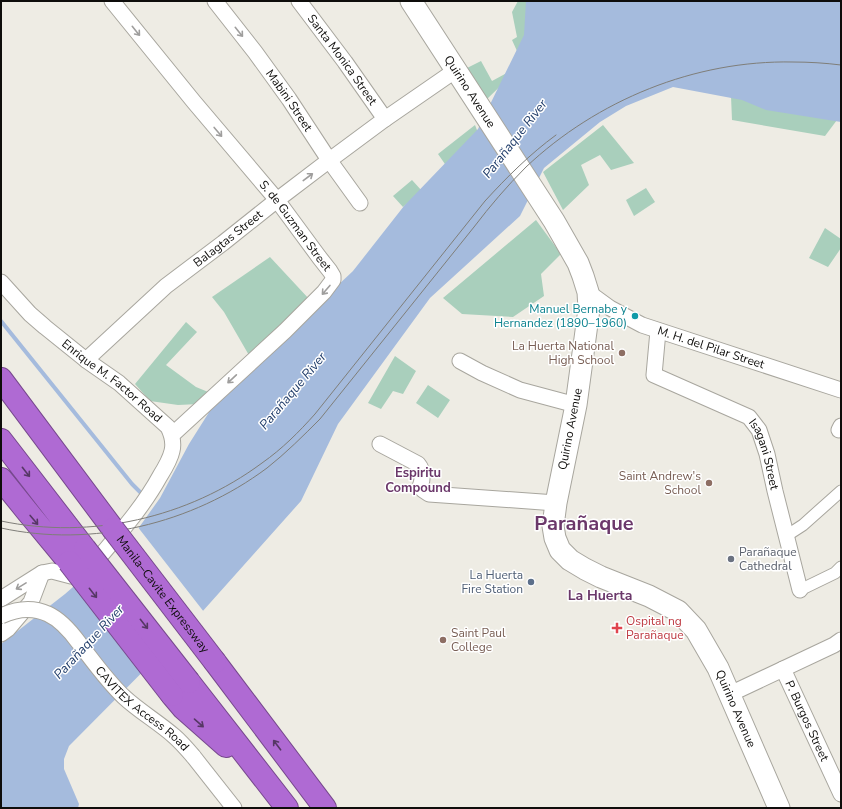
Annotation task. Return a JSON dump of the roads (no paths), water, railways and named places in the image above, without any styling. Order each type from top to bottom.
[{"type":"highway","name":"Manila–Cavite Expressway","points":[[1,379],[325,808]]},
{"type":"highway","points":[[1,400],[113,529]]},
{"type":"highway","points":[[1,440],[77,556],[181,688],[265,780],[287,808]]},
{"type":"highway","points":[[1,479],[26,510],[77,556]]},
{"type":"main road","name":"Quirino Avenue","points":[[410,1],[554,221],[578,262],[588,292],[589,309],[576,405],[556,503],[553,526],[555,538],[560,550],[570,560],[601,577],[649,596],[678,612],[696,630],[718,668],[779,808]]},
{"type":"street","name":"S. de Guzman Street","points":[[112,1],[203,114],[277,200],[333,276],[333,280],[324,292],[285,331],[172,435]]},
{"type":"street","name":"Mabini Street","points":[[215,1],[264,64],[360,203]]},
{"type":"street","name":"Santa Monica Street","points":[[299,1],[345,62],[385,119]]},
{"type":"street","name":"Balagtas Street","points":[[86,360],[166,286],[329,160],[456,70]]},
{"type":"street","name":"Enrique M. Factor Road","points":[[1,282],[30,314],[86,360],[119,383],[168,428],[172,435]]},
{"type":"street","name":"M. H. del Pilar Street","points":[[588,292],[610,308],[642,325],[841,390]]},
{"type":"street","name":"Isagani Street","points":[[658,331],[654,375],[749,417],[759,430],[767,454],[800,590]]},
{"type":"street","points":[[460,361],[482,373],[520,390],[576,405]]},
{"type":"street","points":[[1,599],[42,573],[52,571],[71,576],[80,574],[92,566],[141,507],[157,483],[172,450],[172,435]]},
{"type":"street","points":[[380,444],[418,464],[422,469],[423,479],[420,487],[429,494],[556,503]]},
{"type":"street","points":[[786,536],[803,525],[841,491]]},
{"type":"street","points":[[800,590],[835,573],[841,567]]},
{"type":"street","points":[[1,634],[8,629],[31,602],[42,573]]},
{"type":"street","name":"CAVITEX Access Road","points":[[1,616],[11,611],[30,610],[40,611],[57,619],[74,636],[116,689],[132,705],[173,735],[180,742],[234,808]]},
{"type":"street","points":[[730,694],[834,645],[841,640]]},
{"type":"street","name":"P. Burgos Street","points":[[783,669],[841,794]]},
{"type":"water","name":"Parañaque River","points":[[526,1],[841,2],[841,122],[766,110],[742,100],[673,87],[626,106],[600,122],[544,168],[520,216],[430,298],[338,424],[301,501],[202,612],[69,746],[64,759],[64,769],[79,804],[78,808],[1,808],[1,644],[65,594],[135,533],[160,498],[189,444],[218,398],[353,271],[404,206],[478,129],[524,35]]},
{"type":"waterway","points":[[1,321],[132,484],[144,496]]},
{"type":"tram line","points":[[1,528],[35,533],[70,535],[105,533],[174,517],[207,504],[238,487],[267,468],[320,419],[505,189],[526,167],[554,143],[584,122],[616,104],[649,89],[684,77],[720,68],[756,63],[793,62],[841,65]]},
{"type":"tram line","points":[[1,521],[35,526],[69,528],[104,526],[138,520],[171,511],[203,498],[233,482],[262,463],[290,440],[315,414],[485,201],[519,166],[556,135]]},
{"type":"place","name":"Manuel Bernabe y Hernandez (1890–1960)","points":[[635,316]]},
{"type":"place","name":"La Huerta National High School","points":[[622,353]]},
{"type":"place","name":"Saint Andrew's School","points":[[709,483]]},
{"type":"place","name":"Parañaque Cathedral","points":[[731,559]]},
{"type":"place","name":"La Huerta Fire Station","points":[[531,582]]},
{"type":"place","name":"Ospital ng Parañaque","points":[[617,628]]},
{"type":"place","name":"Saint Paul College","points":[[443,640]]},
{"type":"district","name":"Espiritu Compound","points":[[418,480]]},
{"type":"district","name":"Parañaque","points":[[584,523]]},
{"type":"district","name":"La Huerta","points":[[600,595]]}]
